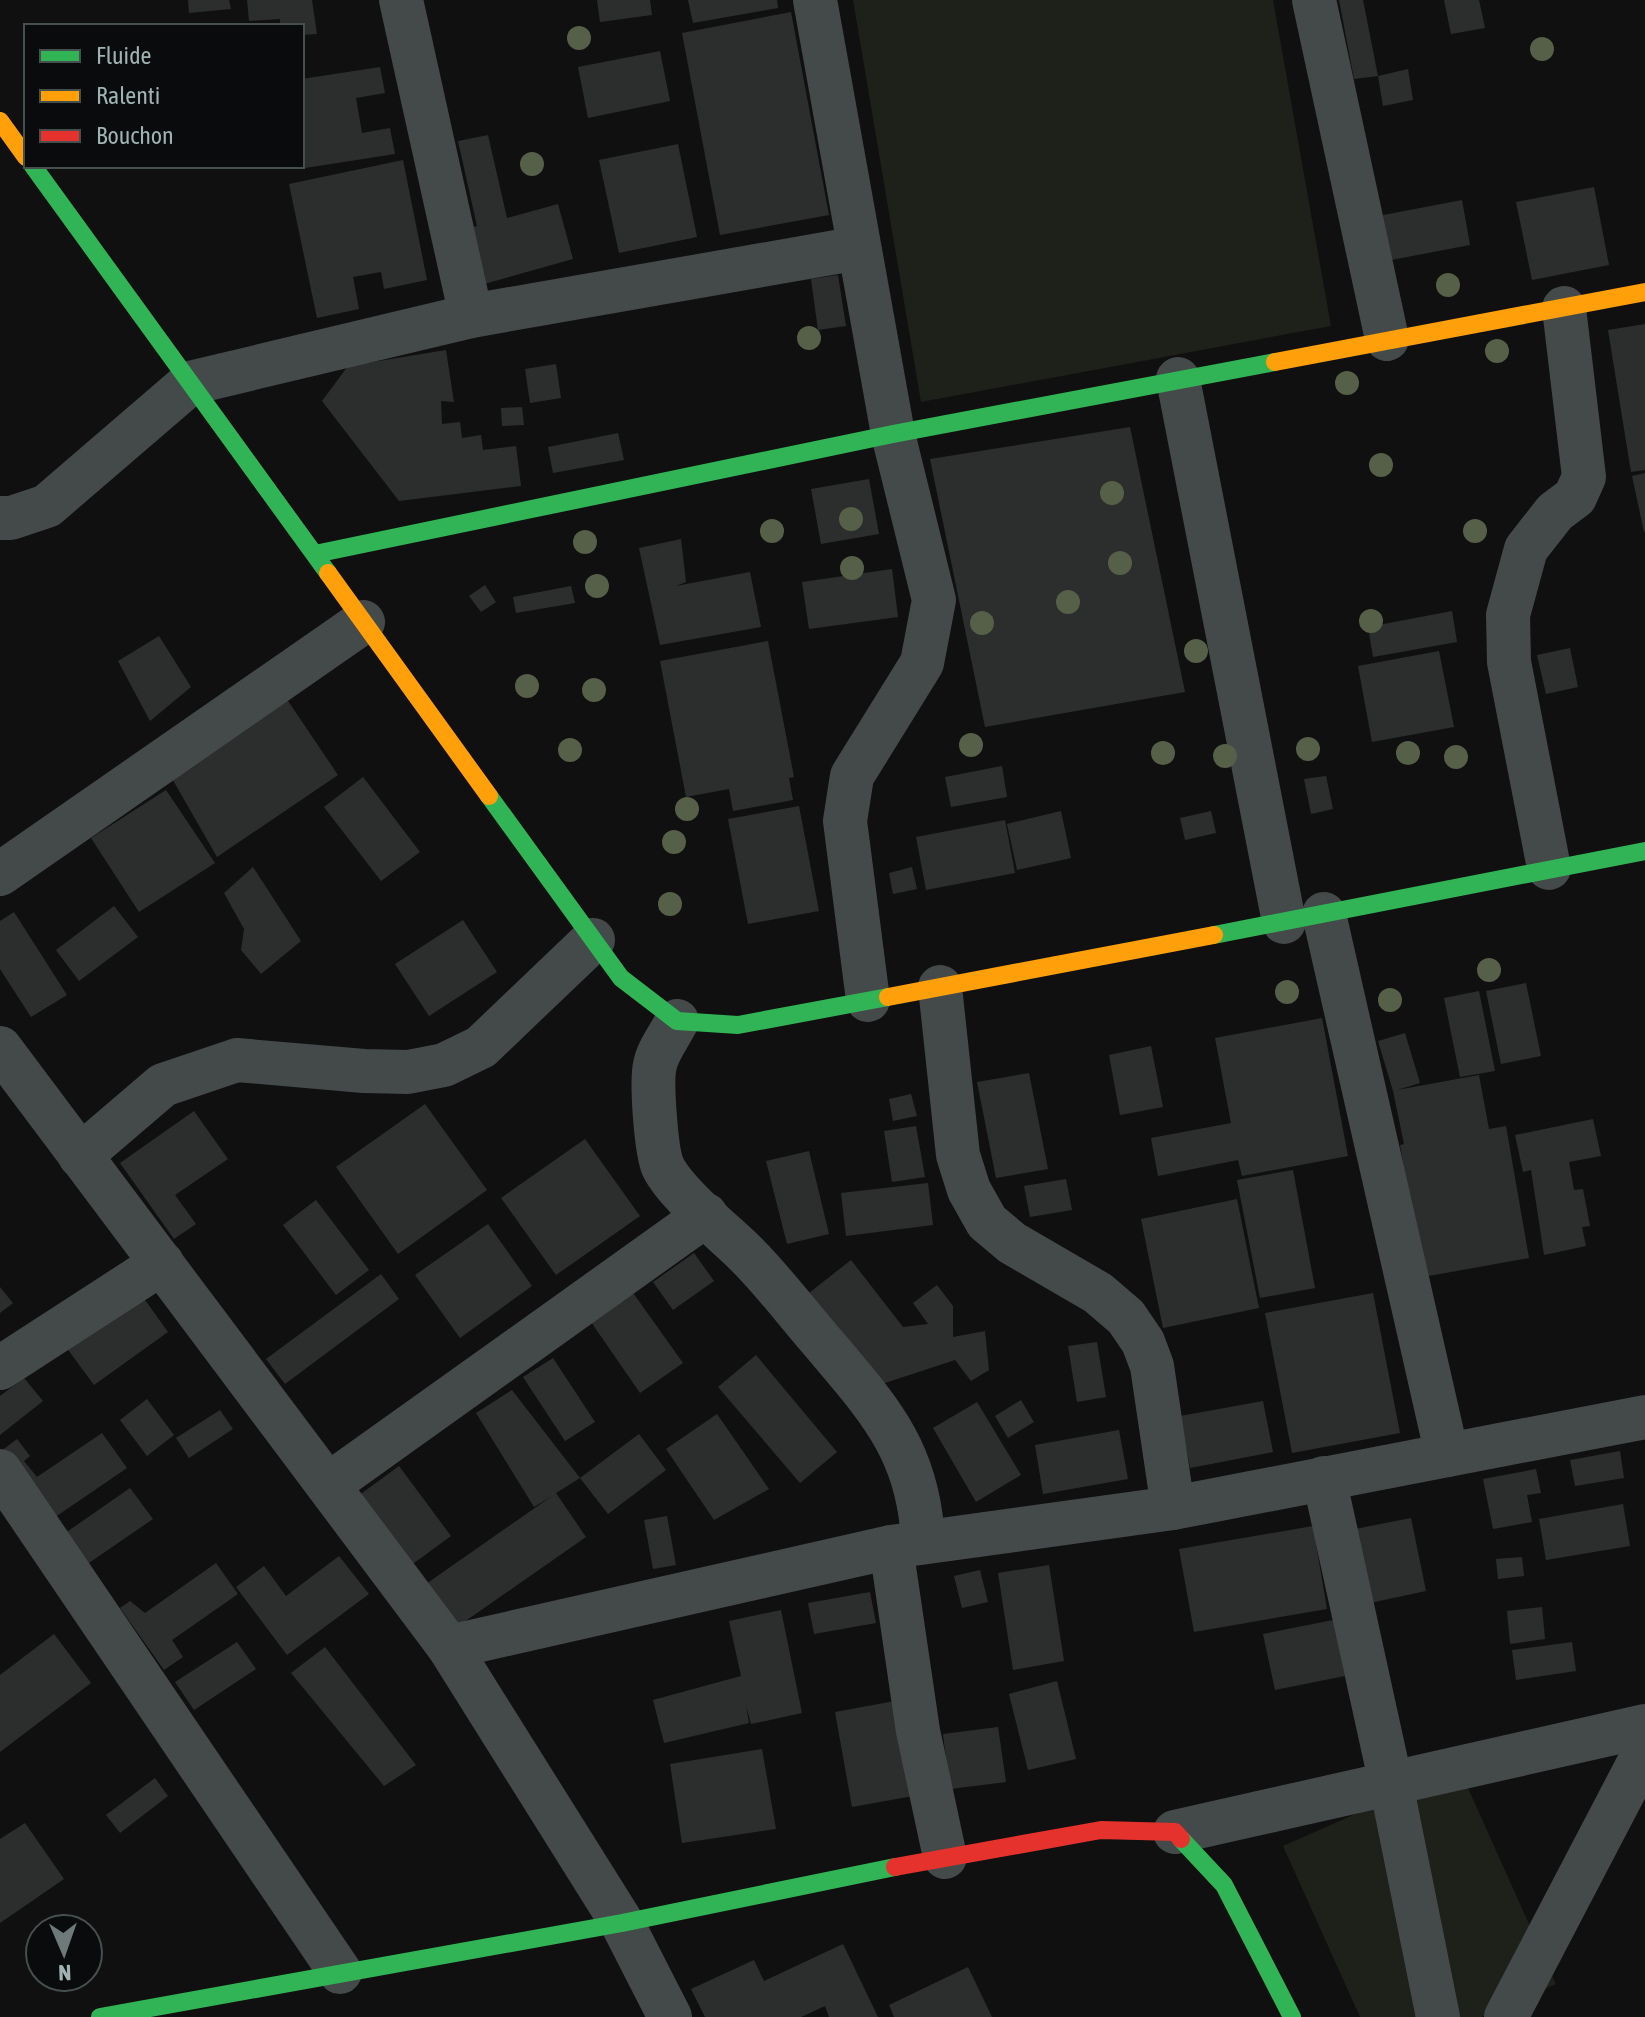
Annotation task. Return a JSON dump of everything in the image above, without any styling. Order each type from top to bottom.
[{"type":"main road","points":[[0,121],[24,154]]},
{"type":"main road","points":[[34,168],[621,978],[677,1021],[738,1025],[1645,851]]},
{"type":"main road","points":[[315,554],[893,434],[1645,292]]},
{"type":"main road","points":[[100,2017],[622,1923],[945,1857],[1101,1830],[1175,1832],[1224,1885],[1292,2017]]},
{"type":"street","points":[[401,0],[471,316]]},
{"type":"street","points":[[815,0],[893,434],[934,600],[922,663],[852,776],[845,821],[868,1000]]},
{"type":"street","points":[[1314,0],[1387,339]]},
{"type":"street","points":[[0,518],[11,518],[47,506],[190,383],[471,316],[859,248]]},
{"type":"street","points":[[1549,868],[1509,662],[1508,615],[1526,549],[1555,512],[1575,497],[1584,477],[1564,308]]},
{"type":"street","points":[[1178,379],[1304,918],[1447,1455]]},
{"type":"street","points":[[0,874],[363,622]]},
{"type":"street","points":[[80,1156],[163,1085],[237,1060],[408,1072],[444,1065],[481,1047],[593,940]]},
{"type":"street","points":[[940,987],[958,1155],[969,1190],[987,1222],[1012,1243],[1098,1293],[1126,1317],[1143,1342],[1152,1366],[1173,1508]]},
{"type":"street","points":[[677,1021],[655,1065],[657,1145],[663,1167],[754,1262],[876,1406],[900,1445],[915,1481],[921,1508],[907,1545],[918,1731],[945,1857]]},
{"type":"street","points":[[0,1048],[449,1647],[622,1923],[670,2017]]},
{"type":"street","points":[[328,1485],[706,1215]]},
{"type":"street","points":[[0,1368],[162,1263]]},
{"type":"street","points":[[449,1647],[907,1545],[1173,1508],[1645,1417]]},
{"type":"street","points":[[0,1471],[340,1972]]},
{"type":"street","points":[[1324,1478],[1438,2017]]},
{"type":"street","points":[[1175,1832],[1645,1726]]},
{"type":"street","points":[[1506,2017],[1645,1751]]},
{"type":"shaded area","points":[[853,0],[1273,0],[1331,326],[921,402]]},
{"type":"shaded area","points":[[1459,1768],[1556,1984],[1481,2017],[1360,2017],[1283,1846]]},
{"type":"building","points":[[188,0],[229,0],[231,9],[189,13]]},
{"type":"building","points":[[247,0],[312,0],[317,34],[304,35],[304,24],[280,24],[280,19],[249,21]]},
{"type":"building","points":[[597,0],[650,0],[652,15],[600,22]]},
{"type":"building","points":[[688,0],[777,0],[778,8],[693,23]]},
{"type":"building","points":[[1339,0],[1363,0],[1378,76],[1354,79]]},
{"type":"building","points":[[1444,0],[1479,0],[1485,28],[1451,34]]},
{"type":"building","points":[[791,12],[829,215],[720,235],[682,33]]},
{"type":"building","points":[[660,51],[670,101],[588,118],[578,67]]},
{"type":"building","points":[[380,67],[385,93],[356,98],[362,133],[390,128],[395,154],[299,169],[304,168],[304,79]]},
{"type":"building","points":[[1408,69],[1413,100],[1383,106],[1378,76]]},
{"type":"building","points":[[488,135],[507,218],[558,204],[573,259],[481,285],[465,229],[477,226],[458,141]]},
{"type":"building","points":[[678,144],[697,237],[619,253],[599,160]]},
{"type":"building","points":[[403,160],[427,280],[384,289],[381,272],[353,277],[359,309],[317,318],[289,184]]},
{"type":"building","points":[[1594,187],[1609,265],[1532,280],[1516,202]]},
{"type":"building","points":[[1462,200],[1470,245],[1386,261],[1378,216]]},
{"type":"building","points":[[838,275],[846,326],[818,330],[811,279]]},
{"type":"building","points":[[1645,324],[1645,470],[1631,472],[1608,330]]},
{"type":"building","points":[[446,350],[454,402],[441,401],[442,424],[460,422],[462,438],[481,435],[483,450],[516,446],[521,486],[399,501],[322,401],[348,366]]},
{"type":"building","points":[[556,364],[561,398],[530,403],[525,369]]},
{"type":"building","points":[[522,407],[524,425],[502,426],[501,408]]},
{"type":"building","points":[[1130,427],[1185,692],[985,727],[930,459]]},
{"type":"building","points":[[618,433],[624,460],[553,473],[548,447]]},
{"type":"building","points":[[1645,473],[1645,531],[1644,532],[1632,476]]},
{"type":"building","points":[[869,479],[879,534],[821,544],[811,489]]},
{"type":"building","points":[[681,539],[686,582],[676,586],[750,572],[761,627],[660,645],[639,548]]},
{"type":"building","points":[[892,569],[898,617],[809,629],[802,582]]},
{"type":"building","points":[[485,585],[496,602],[481,612],[469,596]]},
{"type":"building","points":[[571,586],[575,603],[516,613],[513,597]]},
{"type":"building","points":[[1452,611],[1457,642],[1373,657],[1368,627]]},
{"type":"building","points":[[159,636],[191,687],[150,721],[118,661]]},
{"type":"building","points":[[768,641],[794,777],[789,778],[793,800],[733,811],[729,789],[686,797],[660,661]]},
{"type":"building","points":[[1570,648],[1578,687],[1546,694],[1537,655]]},
{"type":"building","points":[[1439,651],[1454,727],[1372,742],[1358,666]]},
{"type":"building","points":[[284,695],[338,775],[217,857],[170,775]]},
{"type":"building","points":[[1002,766],[1007,797],[951,807],[945,777]]},
{"type":"building","points":[[1326,776],[1333,809],[1311,814],[1304,779]]},
{"type":"building","points":[[363,777],[420,852],[381,881],[324,807]]},
{"type":"building","points":[[166,790],[215,863],[139,912],[91,838]]},
{"type":"building","points":[[799,806],[819,911],[748,924],[728,819]]},
{"type":"building","points":[[1061,811],[1071,858],[1017,870],[1007,824]]},
{"type":"building","points":[[1211,811],[1216,833],[1185,840],[1180,818]]},
{"type":"building","points":[[1005,820],[1015,873],[926,890],[916,837]]},
{"type":"building","points":[[253,867],[301,941],[261,974],[241,950],[244,929],[224,893]]},
{"type":"building","points":[[912,867],[917,889],[893,894],[889,873]]},
{"type":"building","points":[[114,906],[138,937],[79,981],[56,950]]},
{"type":"building","points":[[14,912],[67,995],[31,1017],[0,969],[0,921]]},
{"type":"building","points":[[463,920],[497,972],[429,1016],[395,964]]},
{"type":"building","points":[[1526,983],[1541,1056],[1501,1064],[1486,991]]},
{"type":"building","points":[[1479,991],[1495,1071],[1460,1077],[1444,998]]},
{"type":"building","points":[[1322,1018],[1348,1156],[1242,1176],[1238,1160],[1158,1176],[1151,1138],[1231,1123],[1215,1038]]},
{"type":"building","points":[[1405,1033],[1420,1083],[1397,1090],[1479,1075],[1489,1129],[1506,1126],[1529,1258],[1423,1277],[1400,1145],[1404,1144],[1378,1041]]},
{"type":"building","points":[[1151,1046],[1163,1107],[1120,1115],[1109,1055]]},
{"type":"building","points":[[1029,1073],[1048,1169],[996,1178],[977,1082]]},
{"type":"building","points":[[911,1094],[917,1116],[893,1121],[889,1099]]},
{"type":"building","points":[[425,1104],[487,1190],[398,1254],[336,1167]]},
{"type":"building","points":[[194,1111],[228,1159],[175,1195],[196,1224],[174,1239],[120,1163]]},
{"type":"building","points":[[1593,1119],[1601,1156],[1569,1162],[1574,1190],[1583,1189],[1590,1226],[1582,1227],[1586,1246],[1544,1255],[1531,1170],[1523,1172],[1515,1135]]},
{"type":"building","points":[[916,1126],[925,1177],[892,1182],[884,1131]]},
{"type":"building","points":[[585,1139],[640,1216],[556,1275],[501,1198]]},
{"type":"building","points":[[809,1151],[829,1234],[787,1244],[766,1161]]},
{"type":"building","points":[[1293,1170],[1315,1288],[1260,1298],[1237,1180]]},
{"type":"building","points":[[1066,1179],[1072,1210],[1030,1217],[1024,1186]]},
{"type":"building","points":[[928,1183],[933,1225],[846,1236],[841,1193]]},
{"type":"building","points":[[1237,1199],[1259,1308],[1163,1328],[1141,1219]]},
{"type":"building","points":[[316,1200],[369,1270],[336,1295],[283,1225]]},
{"type":"building","points":[[488,1224],[532,1286],[460,1338],[415,1275]]},
{"type":"building","points":[[694,1253],[714,1281],[673,1310],[653,1282]]},
{"type":"building","points":[[851,1260],[903,1327],[928,1324],[913,1303],[937,1285],[953,1306],[953,1337],[985,1331],[989,1370],[971,1381],[955,1360],[882,1384],[809,1293]]},
{"type":"building","points":[[381,1274],[399,1299],[285,1384],[266,1359]]},
{"type":"building","points":[[0,1287],[13,1303],[0,1313]]},
{"type":"building","points":[[631,1290],[683,1363],[640,1393],[589,1319]]},
{"type":"building","points":[[140,1293],[168,1332],[94,1385],[66,1347]]},
{"type":"building","points":[[1373,1293],[1400,1433],[1292,1453],[1265,1313]]},
{"type":"building","points":[[1097,1342],[1106,1397],[1077,1402],[1068,1346]]},
{"type":"building","points":[[756,1355],[837,1452],[800,1483],[718,1387]]},
{"type":"building","points":[[553,1358],[595,1422],[565,1441],[523,1377]]},
{"type":"building","points":[[24,1378],[43,1401],[0,1435],[0,1396]]},
{"type":"building","points":[[512,1390],[580,1478],[556,1493],[586,1537],[457,1627],[426,1584],[552,1496],[534,1507],[476,1413]]},
{"type":"building","points":[[147,1399],[174,1435],[147,1456],[120,1420]]},
{"type":"building","points":[[1021,1400],[1034,1422],[1008,1438],[995,1416]]},
{"type":"building","points":[[1263,1401],[1273,1452],[1190,1468],[1180,1416]]},
{"type":"building","points":[[977,1402],[1021,1475],[976,1502],[933,1428]]},
{"type":"building","points":[[220,1410],[233,1429],[189,1458],[176,1438]]},
{"type":"building","points":[[717,1414],[769,1489],[714,1520],[666,1449]]},
{"type":"building","points":[[1119,1430],[1128,1479],[1043,1494],[1035,1445]]},
{"type":"building","points":[[102,1433],[127,1468],[48,1522],[0,1452],[17,1439],[30,1456],[24,1461],[37,1477]]},
{"type":"building","points":[[639,1434],[666,1470],[608,1514],[580,1478]]},
{"type":"building","points":[[1620,1451],[1624,1478],[1575,1486],[1570,1460]]},
{"type":"building","points":[[399,1466],[451,1536],[410,1566],[358,1496]]},
{"type":"building","points":[[1536,1469],[1541,1493],[1527,1495],[1532,1522],[1493,1529],[1483,1479]]},
{"type":"building","points":[[130,1488],[153,1519],[83,1567],[61,1536]]},
{"type":"building","points":[[1623,1504],[1630,1546],[1546,1560],[1539,1519]]},
{"type":"building","points":[[667,1516],[676,1565],[653,1569],[644,1520]]},
{"type":"building","points":[[1411,1518],[1426,1591],[1370,1603],[1355,1529]]},
{"type":"building","points":[[1313,1526],[1327,1609],[1194,1632],[1179,1549]]},
{"type":"building","points":[[339,1556],[369,1594],[287,1655],[236,1587],[264,1566],[286,1596]]},
{"type":"building","points":[[1522,1557],[1524,1576],[1498,1579],[1496,1559]]},
{"type":"building","points":[[216,1563],[238,1594],[172,1640],[183,1657],[164,1670],[120,1608],[130,1601],[145,1613]]},
{"type":"building","points":[[1049,1565],[1064,1661],[1013,1670],[998,1573]]},
{"type":"building","points":[[980,1570],[988,1602],[962,1608],[954,1576]]},
{"type":"building","points":[[870,1592],[876,1623],[814,1634],[808,1603]]},
{"type":"building","points":[[1542,1607],[1545,1639],[1510,1644],[1507,1611]]},
{"type":"building","points":[[781,1610],[802,1713],[751,1724],[746,1705],[749,1723],[664,1743],[653,1700],[741,1676],[729,1621]]},
{"type":"building","points":[[1333,1620],[1345,1676],[1275,1690],[1263,1634]]},
{"type":"building","points":[[54,1634],[91,1683],[0,1752],[0,1675]]},
{"type":"building","points":[[237,1642],[256,1669],[194,1710],[175,1682]]},
{"type":"building","points":[[1572,1642],[1576,1671],[1516,1680],[1512,1650]]},
{"type":"building","points":[[325,1647],[416,1765],[384,1786],[291,1673]]},
{"type":"building","points":[[1057,1681],[1076,1759],[1028,1770],[1009,1694]]},
{"type":"building","points":[[895,1701],[913,1796],[852,1807],[835,1712]]},
{"type":"building","points":[[998,1727],[1006,1782],[950,1789],[943,1734]]},
{"type":"building","points":[[762,1749],[776,1829],[682,1843],[670,1764]]},
{"type":"building","points":[[155,1778],[168,1796],[120,1833],[106,1815]]},
{"type":"building","points":[[25,1823],[64,1879],[0,1923],[0,1839]]},
{"type":"building","points":[[843,1944],[878,2017],[829,2017],[825,2006],[801,2017],[705,2017],[691,1989],[754,1960],[764,1981]]},
{"type":"building","points":[[968,1967],[992,2017],[894,2017],[889,2005]]},
{"type":"traffic: fast","points":[[34,168],[328,573]]},
{"type":"traffic: fast","points":[[315,554],[893,434],[1275,362]]},
{"type":"traffic: fast","points":[[489,796],[621,978],[677,1021],[738,1025],[888,997]]},
{"type":"traffic: fast","points":[[1214,935],[1645,851]]},
{"type":"traffic: fast","points":[[1181,1839],[1224,1885],[1292,2017]]},
{"type":"traffic: fast","points":[[100,2017],[622,1923],[895,1867]]},
{"type":"traffic: slow","points":[[0,121],[24,154]]},
{"type":"traffic: slow","points":[[1275,362],[1645,292]]},
{"type":"traffic: slow","points":[[328,573],[489,796]]},
{"type":"traffic: slow","points":[[888,997],[1214,935]]},
{"type":"traffic: jam","points":[[895,1867],[1101,1830],[1175,1832],[1181,1839]]}]
